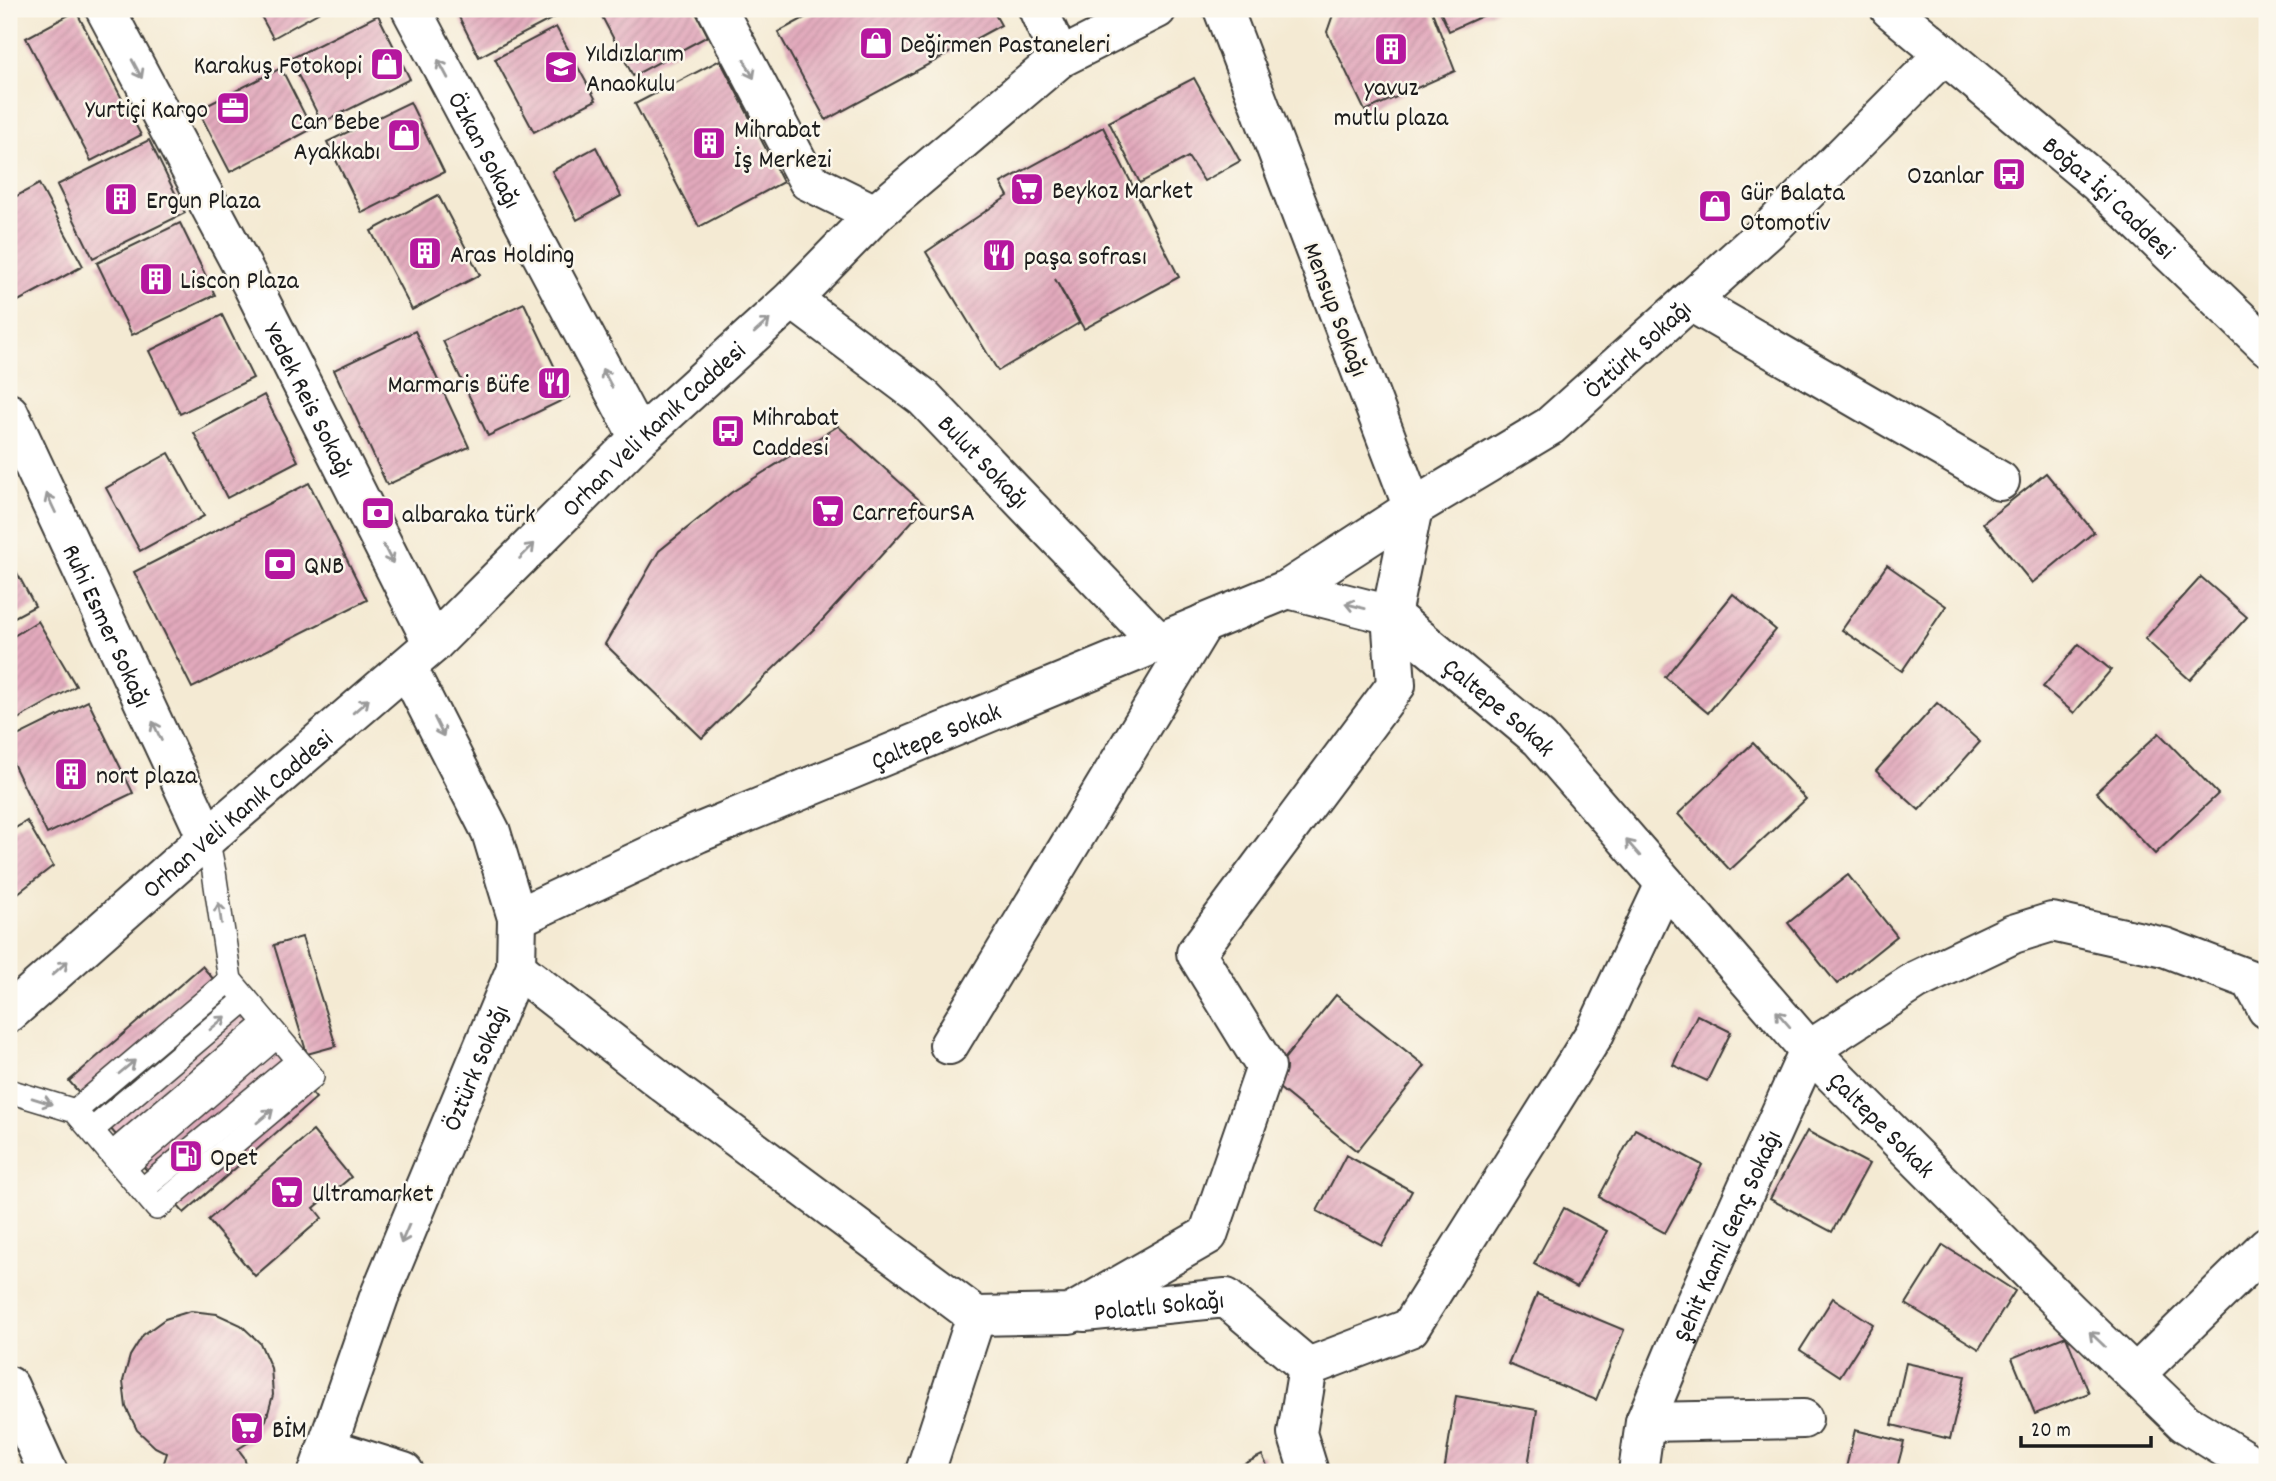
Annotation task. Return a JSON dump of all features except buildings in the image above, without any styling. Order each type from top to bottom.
[{"type":"street","name":"Yedek Reis Sokağı","points":[[105,9],[252,285],[420,655]]},
{"type":"street","name":"Özkan Sokağı","points":[[411,9],[639,438]]},
{"type":"street","points":[[717,9],[808,181],[875,214]]},
{"type":"street","points":[[1038,9],[1060,58]]},
{"type":"street","name":"Orhan Veli Kanık Caddesi","points":[[9,1013],[420,655],[639,438],[792,299],[875,214],[1060,58],[1157,9]]},
{"type":"street","name":"Mensup Sokağı","points":[[1223,9],[1413,508]]},
{"type":"street","name":"Boğaz İçi Caddesi","points":[[1890,9],[2099,184],[2267,345]]},
{"type":"street","points":[[1914,9],[1944,54]]},
{"type":"street","name":"Öztürk Sokağı","points":[[1288,589],[1413,508],[1550,426],[1771,228],[1944,54]]},
{"type":"street","name":"Bulut Sokağı","points":[[792,299],[924,398],[1158,642]]},
{"type":"street","points":[[1689,301],[2000,481]]},
{"type":"street","name":"Ruhi Esmer Sokağı","points":[[9,413],[207,838]]},
{"type":"street","points":[[1070,1314],[1208,1235],[1266,1068],[1196,953],[1395,685],[1391,615],[1413,508]]},
{"type":"street","name":"Çaltepe Sokak","points":[[517,918],[698,833],[1288,589],[1391,615],[1540,739],[1809,1050],[2134,1375],[2185,1423],[2264,1472]]},
{"type":"street","points":[[949,1045],[1203,624]]},
{"type":"street","name":"Öztürk Sokağı","points":[[323,1460],[379,1297],[516,968],[517,918],[491,832],[420,655]]},
{"type":"street","points":[[1309,1472],[1297,1433],[1308,1367],[1410,1328],[1594,1033],[1665,884]]},
{"type":"street","points":[[1809,1050],[1917,980],[2013,934],[2052,922],[2164,947],[2251,980],[2267,1009]]},
{"type":"street","points":[[516,968],[665,1084],[976,1316],[925,1472]]},
{"type":"street","name":"Şehit Kamil Genç Sokağı","points":[[1638,1472],[1646,1422],[1695,1303],[1809,1050]]},
{"type":"street","points":[[2134,1375],[2267,1246]]},
{"type":"street","name":"Polatlı Sokağı","points":[[976,1316],[1070,1314],[1226,1298],[1308,1367]]},
{"type":"street","points":[[9,1386],[48,1472]]},
{"type":"street","points":[[1646,1422],[1803,1419]]},
{"type":"street","points":[[323,1460],[404,1472]]},
{"type":"lane","points":[[9,1091],[75,1111],[142,1190],[298,1061],[230,980],[207,838]]},
{"type":"lane","points":[[75,1111],[230,980]]},
{"type":"lane","points":[[92,1130],[246,999]]},
{"type":"lane","points":[[118,1161],[272,1030]]},
{"type":"place","name":"Değirmen Pastaneleri","points":[[876,43]]},
{"type":"place","name":"yavuz mutlu plaza","points":[[1391,49]]},
{"type":"place","name":"Karakuş Fotokopi","points":[[387,64]]},
{"type":"place","name":"Yıldızlarım Anaokulu","points":[[561,67]]},
{"type":"place","name":"Yurtiçi Kargo","points":[[233,108]]},
{"type":"place","name":"Can Bebe Ayakkabı","points":[[404,135]]},
{"type":"place","name":"Mihrabat İş Merkezi","points":[[709,143]]},
{"type":"place","name":"Ozanlar","points":[[2009,174]]},
{"type":"place","name":"Beykoz Market","points":[[1027,189]]},
{"type":"place","name":"Ergun Plaza","points":[[121,199]]},
{"type":"place","name":"Gür Balata Otomotiv","points":[[1715,206]]},
{"type":"place","name":"Aras Holding","points":[[425,253]]},
{"type":"place","name":"paşa sofrası","points":[[999,255]]},
{"type":"place","name":"Liscon Plaza","points":[[156,279]]},
{"type":"place","name":"Marmaris Büfe","points":[[554,383]]},
{"type":"place","name":"Mihrabat Caddesi","points":[[728,431]]},
{"type":"place","name":"CarrefourSA","points":[[828,511]]},
{"type":"place","name":"albaraka türk","points":[[378,513]]},
{"type":"place","name":"QNB","points":[[280,564]]},
{"type":"place","name":"nort plaza","points":[[71,774]]},
{"type":"place","name":"Opet","points":[[186,1156]]},
{"type":"place","name":"Ultramarket","points":[[287,1192]]},
{"type":"place","name":"BİM","points":[[247,1428]]}]
